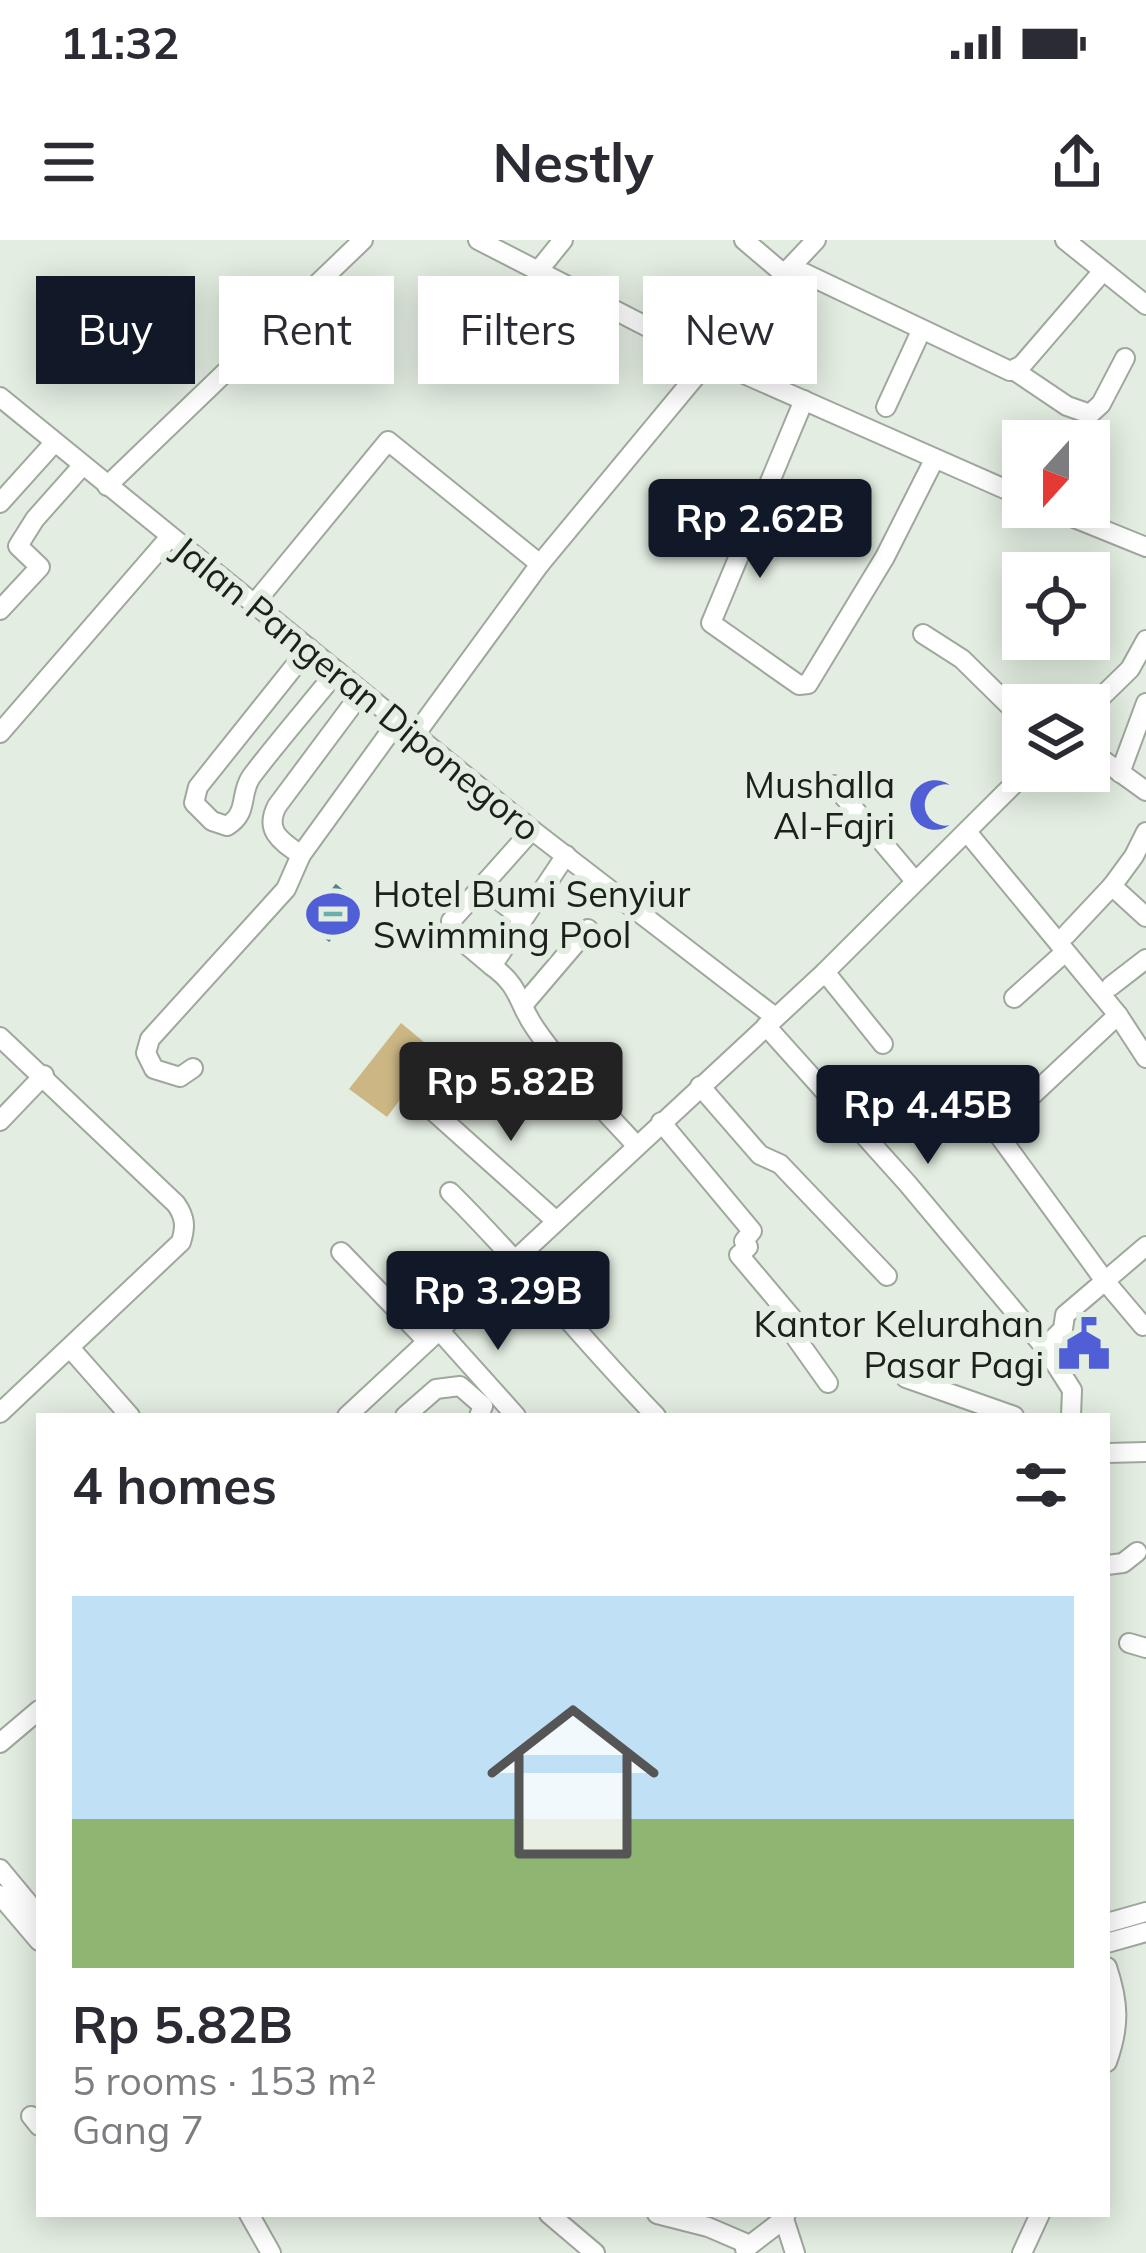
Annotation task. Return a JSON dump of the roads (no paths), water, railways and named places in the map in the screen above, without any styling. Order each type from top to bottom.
[{"type":"street","points":[[107,486],[363,240]]},
{"type":"street","points":[[478,240],[643,325]]},
{"type":"street","points":[[538,271],[563,240]]},
{"type":"street","points":[[744,240],[921,331],[1015,371],[1067,406],[1088,414],[1101,404],[1125,358]]},
{"type":"street","points":[[789,276],[815,240]]},
{"type":"street","points":[[1065,240],[1146,305]]},
{"type":"street","points":[[1015,371],[1103,271]]},
{"type":"street","points":[[886,407],[921,331]]},
{"type":"street","points":[[415,735],[540,564],[689,384]]},
{"type":"street","points":[[768,384],[1002,488]]},
{"type":"street","name":"Jalan Pangeran Diponegoro","points":[[0,397],[771,1022],[1045,1347],[1072,1390],[1071,1413]]},
{"type":"street","points":[[804,400],[712,626],[804,686],[863,596],[934,460]]},
{"type":"street","points":[[254,604],[384,443],[393,442],[540,564]]},
{"type":"street","points":[[0,503],[54,443]]},
{"type":"street","points":[[0,610],[40,567],[18,546],[35,519],[83,465]]},
{"type":"street","points":[[1099,528],[1146,547]]},
{"type":"street","points":[[0,733],[170,538]]},
{"type":"street","points":[[923,634],[962,659],[1002,698]]},
{"type":"street","points":[[1110,689],[1130,669],[1146,640]]},
{"type":"street","points":[[309,649],[198,787],[194,803],[199,812],[226,826],[237,820],[248,782],[337,671]]},
{"type":"street","points":[[1120,773],[1146,702],[1130,669]]},
{"type":"street","points":[[301,855],[272,831],[270,818],[362,692]]},
{"type":"street","points":[[193,1068],[180,1078],[154,1069],[146,1053],[150,1039],[286,889],[301,855],[398,721]]},
{"type":"street","points":[[1110,766],[1146,790]]},
{"type":"street","points":[[834,785],[915,881]]},
{"type":"street","points":[[350,1413],[825,971],[1006,792]]},
{"type":"street","points":[[532,830],[450,929],[509,978],[533,1026],[636,1145]]},
{"type":"street","points":[[967,832],[1065,944],[1146,1058]]},
{"type":"street","points":[[1014,998],[1112,886],[1140,861],[1146,832]]},
{"type":"street","points":[[492,966],[566,855]]},
{"type":"street","points":[[1112,886],[1146,916]]},
{"type":"street","points":[[482,887],[523,919]]},
{"type":"street","points":[[524,1004],[588,928]]},
{"type":"street","points":[[1111,986],[1146,959]]},
{"type":"street","points":[[825,971],[883,1044]]},
{"type":"street","points":[[1118,1015],[995,1130],[1143,1326]]},
{"type":"street","points":[[0,1037],[176,1204],[185,1229],[181,1242],[0,1413]]},
{"type":"street","points":[[0,1121],[44,1075]]},
{"type":"street","points":[[700,1086],[760,1155],[780,1164],[887,1276]]},
{"type":"street","points":[[431,1108],[555,1220]]},
{"type":"street","points":[[661,1122],[752,1231],[745,1241],[748,1246],[739,1255],[793,1319],[796,1338],[828,1383]]},
{"type":"street","points":[[451,1192],[517,1258],[604,1363],[653,1413]]},
{"type":"street","points":[[1045,1347],[1063,1329],[1065,1315],[1146,1246]]},
{"type":"street","points":[[341,1252],[513,1413]]},
{"type":"street","points":[[70,1348],[127,1413]]},
{"type":"street","points":[[406,1359],[436,1389]]},
{"type":"street","points":[[906,1378],[984,1411]]},
{"type":"street","points":[[408,1413],[436,1389],[463,1387],[483,1406],[480,1413]]},
{"type":"street","points":[[1110,1453],[1146,1452]]},
{"type":"street","points":[[1110,1565],[1123,1563],[1137,1552]]},
{"type":"street","points":[[0,1743],[36,1713]]},
{"type":"street","points":[[0,1869],[36,1912]]},
{"type":"street","points":[[0,1895],[36,1937]]},
{"type":"street","points":[[1110,1922],[1146,1912]]},
{"type":"street","points":[[1110,1942],[1146,1932]]},
{"type":"street","points":[[1110,1978],[1118,2026],[1110,2052]]},
{"type":"street","points":[[250,2217],[268,2252]]},
{"type":"street","points":[[553,2217],[595,2253]]},
{"type":"street","points":[[669,2217],[708,2227],[745,2249],[785,2217],[795,2253]]},
{"type":"street","points":[[1022,2253],[1039,2217]]},
{"type":"water","name":"Hotel Bumi Senyiur Swimming Pool","points":[[336,886],[358,905],[329,940],[307,923]]},
{"type":"place","name":"Mushalla Al-Fajri","points":[[935,805]]},
{"type":"place","name":"Hotel Bumi Senyiur Swimming Pool","points":[[333,914]]},
{"type":"place","name":"Kantor Kelurahan Pasar Pagi","points":[[1084,1344]]}]
